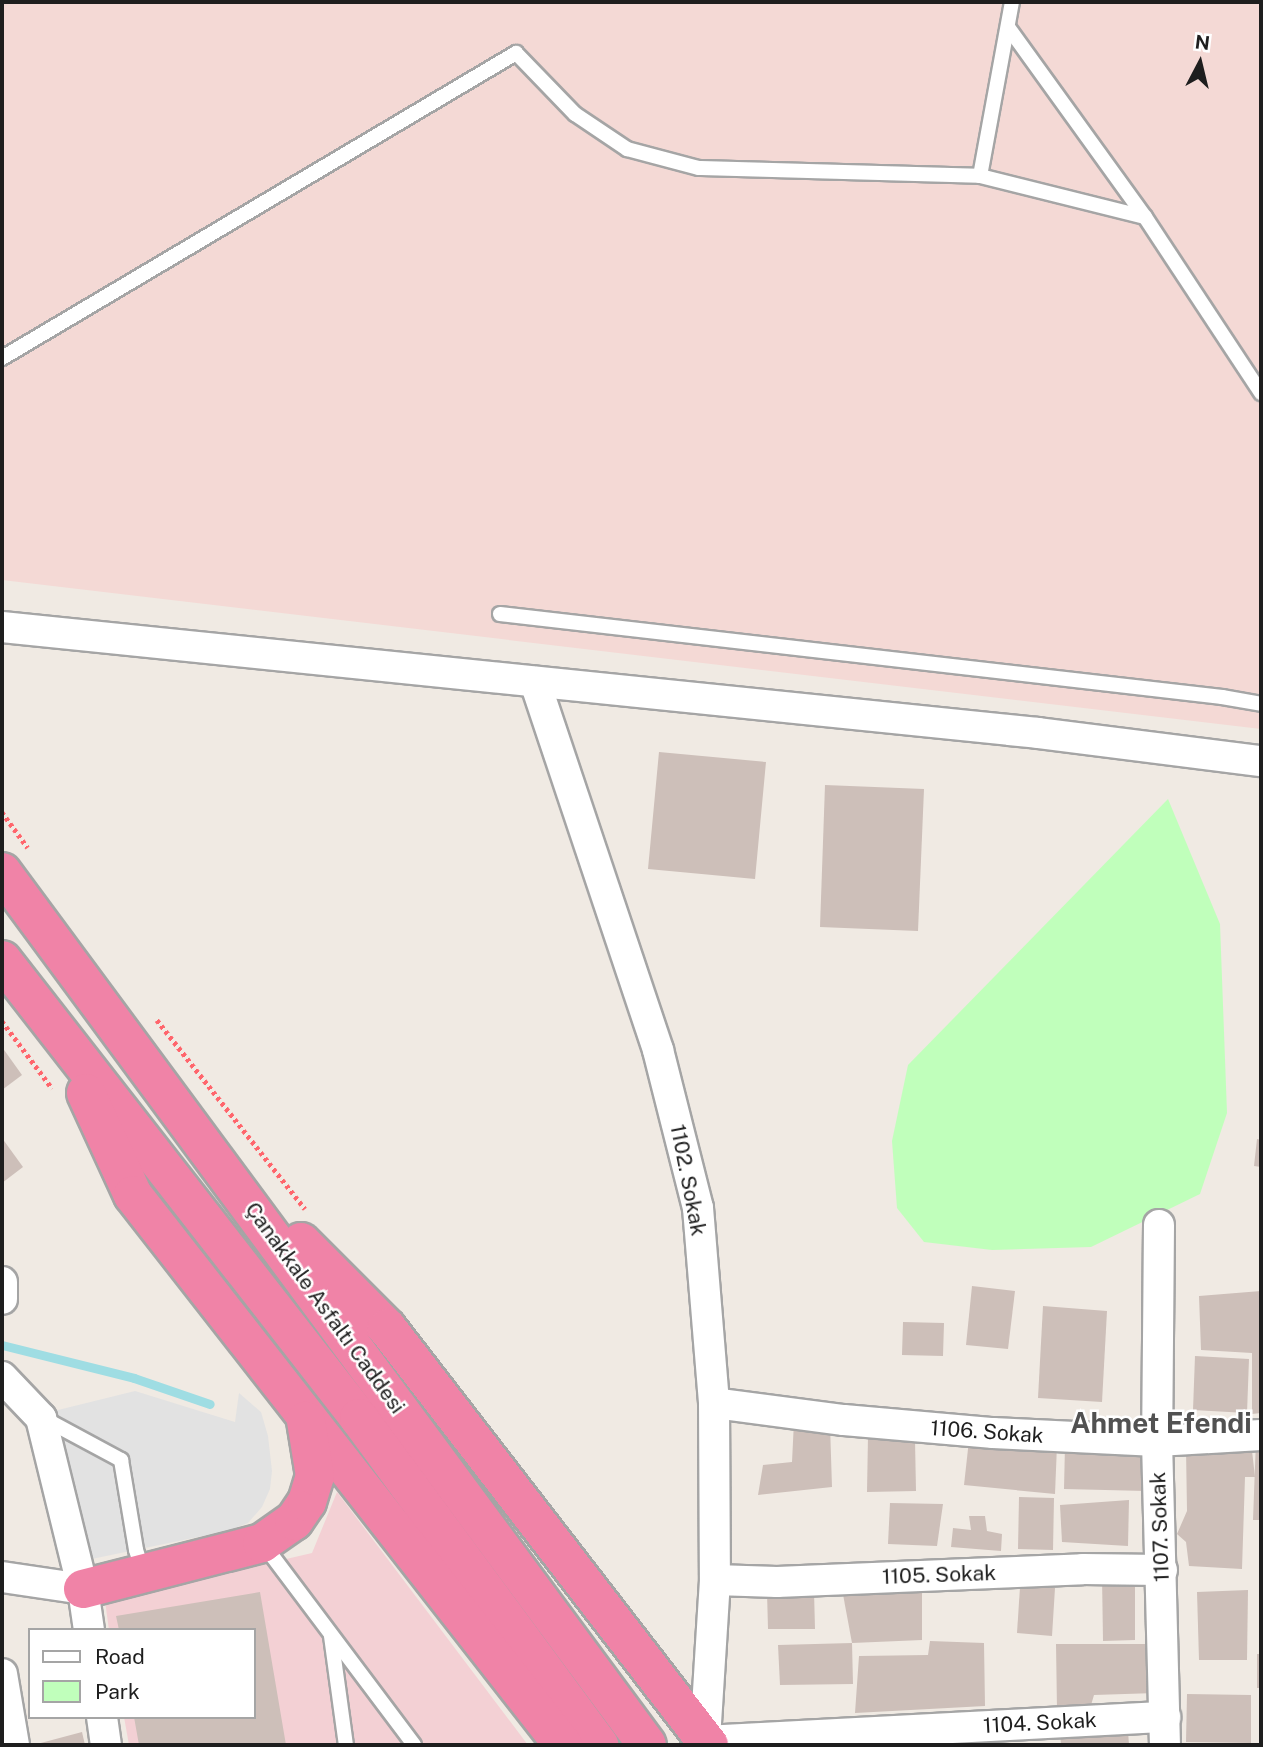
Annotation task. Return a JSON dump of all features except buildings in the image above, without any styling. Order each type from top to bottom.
[{"type":"highway","name":"Çanakkale Asfaltı Caddesi","points":[[18,864],[213,1154],[647,1745]]},
{"type":"highway","name":"Çanakkale Asfaltı Caddesi","points":[[2,960],[359,1418],[599,1745]]},
{"type":"highway","points":[[59,1034],[132,1195],[563,1745]]},
{"type":"highway","points":[[213,1154],[387,1328],[707,1743]]},
{"type":"highway","points":[[83,1590],[262,1543],[294,1521],[307,1502],[315,1476],[305,1416]]},
{"type":"street","points":[[2,627],[1038,733],[1261,761]]},
{"type":"street","name":"1102. Sokak","points":[[535,682],[658,1050],[695,1195],[713,1403],[715,1580],[707,1743]]},
{"type":"street","name":"1107. Sokak","points":[[1159,1225],[1157,1441],[1165,1731]]},
{"type":"street","points":[[2,1282],[2,1299]]},
{"type":"street","points":[[2,1377],[41,1418],[83,1590],[89,1628]]},
{"type":"street","name":"1106. Sokak","points":[[713,1403],[844,1420],[952,1430],[1157,1441],[1261,1435]]},
{"type":"street","name":"1105. Sokak","points":[[715,1580],[776,1582],[1083,1569],[1162,1570]]},
{"type":"street","points":[[2,1577],[83,1590]]},
{"type":"street","points":[[2,1674],[14,1745]]},
{"type":"street","points":[[102,1719],[106,1745]]},
{"type":"street","name":"1104. Sokak","points":[[707,1743],[1165,1731]]},
{"type":"lane","points":[[980,176],[1012,2]]},
{"type":"lane","points":[[1008,27],[1145,217],[1261,393]]},
{"type":"lane","points":[[2,358],[516,53],[575,114],[627,149],[699,168],[980,176],[1062,199],[1145,217]]},
{"type":"lane","points":[[500,614],[1222,696],[1261,704]]},
{"type":"lane","points":[[41,1418],[121,1460],[136,1550],[143,1574]]},
{"type":"lane","points":[[262,1543],[414,1745]]},
{"type":"lane","points":[[331,1634],[346,1745]]},
{"type":"path","points":[[2,812],[18,864]]},
{"type":"path","points":[[149,1010],[310,1216]]},
{"type":"shaded area","points":[[2,2],[1261,2],[1261,729],[2,580]]},
{"type":"shaded area","points":[[135,1391],[235,1422],[239,1393],[261,1412],[268,1436],[272,1471],[270,1489],[262,1507],[248,1523],[227,1531],[82,1561],[50,1412]]},
{"type":"shaded area","points":[[337,1492],[528,1745],[129,1745],[124,1719],[256,1719],[256,1628],[109,1628],[105,1601],[312,1553]]},
{"type":"green space","points":[[1168,799],[1220,924],[1227,1113],[1200,1194],[1091,1247],[992,1250],[924,1242],[897,1208],[892,1141],[908,1065]]},
{"type":"waterway","points":[[2,1345],[134,1378],[210,1404]]},
{"type":"district","name":"Ahmet Efendi","points":[[1161,1423]]}]
